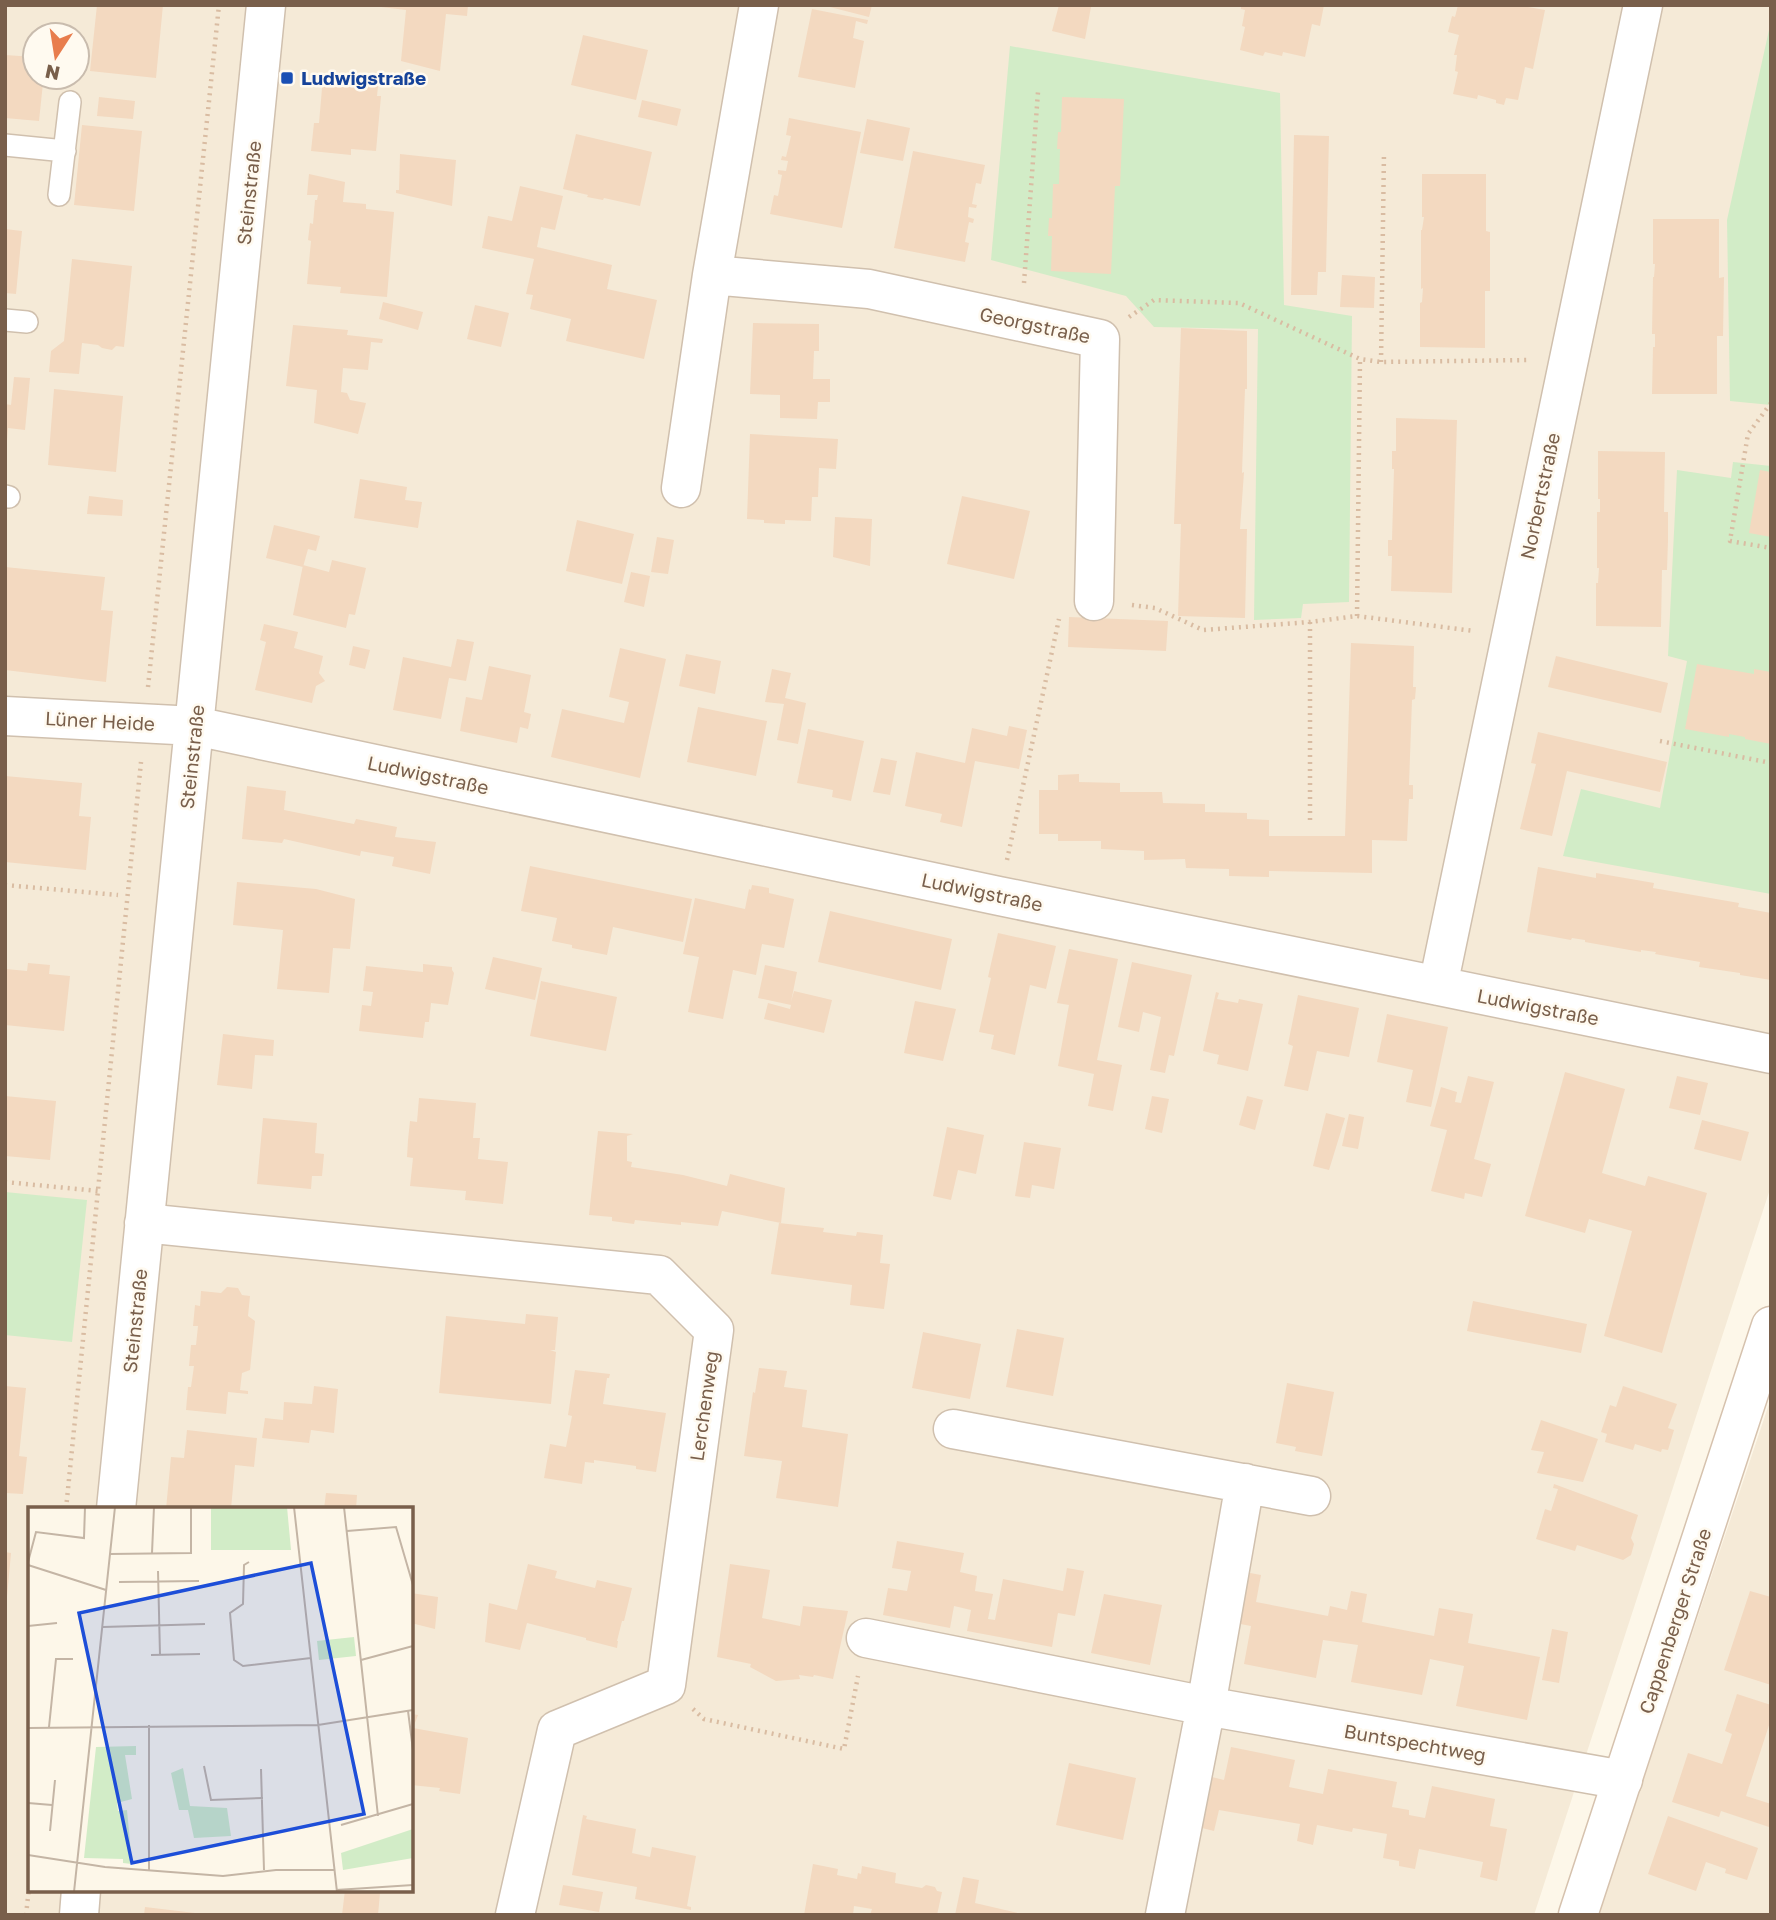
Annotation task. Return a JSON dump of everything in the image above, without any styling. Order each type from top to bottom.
[{"type":"street","name":"Steinstraße","points":[[116,1507],[266,5]]},
{"type":"street","points":[[681,488],[712,275],[759,5]]},
{"type":"street","name":"Norbertstraße","points":[[1438,986],[1643,5]]},
{"type":"street","name":"Georgstraße","points":[[712,275],[869,289],[1100,339],[1094,601]]},
{"type":"street","name":"Lüner Heide","points":[[5,716],[195,726]]},
{"type":"street","name":"Ludwigstraße","points":[[195,726],[999,896],[1771,1054]]},
{"type":"street","name":"Lerchenweg","points":[[144,1223],[659,1275],[714,1330],[666,1685]]},
{"type":"street","name":"Cappenberger Straße","points":[[1578,1915],[1771,1326]]},
{"type":"street","points":[[953,1429],[1311,1496]]},
{"type":"street","points":[[1165,1915],[1206,1706],[1245,1483]]},
{"type":"street","name":"Buntspechtweg","points":[[866,1637],[1206,1706],[1623,1780]]},
{"type":"street","points":[[515,1915],[556,1730],[666,1685]]},
{"type":"street","points":[[79,1915],[81,1892]]},
{"type":"lane","points":[[59,195],[70,102]]},
{"type":"lane","points":[[5,145],[65,151]]},
{"type":"lane","points":[[5,320],[27,322]]},
{"type":"path","points":[[1021,322],[1038,92]]},
{"type":"path","points":[[1381,362],[1384,152]]},
{"type":"path","points":[[1100,339],[1154,300],[1239,303],[1360,359],[1381,362],[1569,359]]},
{"type":"path","points":[[1357,617],[1360,359]]},
{"type":"path","points":[[1771,403],[1748,434],[1730,541],[1771,548]]},
{"type":"path","points":[[999,896],[1062,604],[1094,601],[1156,608],[1203,629],[1357,617],[1510,636]]},
{"type":"path","points":[[1310,622],[1310,820]]},
{"type":"path","points":[[1660,741],[1771,763]]},
{"type":"path","points":[[5,885],[118,895]]},
{"type":"path","points":[[5,1182],[99,1191]]},
{"type":"path","points":[[666,1685],[704,1718],[844,1749],[866,1637]]},
{"type":"path","points":[[26,1915],[29,1892]]},
{"type":"shaded area","points":[[5,5],[1771,5],[1771,1186],[1534,1915],[5,1915]]},
{"type":"shaded area","points":[[1771,1398],[1771,1915],[1598,1915]]},
{"type":"green space","points":[[1771,21],[1771,405],[1730,401],[1727,220]]},
{"type":"green space","points":[[1010,46],[1280,93],[1284,305],[1352,316],[1349,602],[1303,604],[1301,618],[1254,620],[1258,329],[1154,327],[1126,296],[991,260]]},
{"type":"green space","points":[[1733,462],[1771,466],[1771,894],[1563,856],[1581,789],[1660,808],[1687,661],[1668,656],[1677,470],[1731,478]]},
{"type":"green space","points":[[5,1192],[87,1200],[72,1342],[5,1335]]},
{"type":"building","points":[[97,5],[163,5],[156,78],[91,71]]},
{"type":"building","points":[[381,5],[468,5],[467,16],[446,14],[440,71],[401,61],[406,10]]},
{"type":"building","points":[[822,5],[872,5],[869,17]]},
{"type":"building","points":[[1059,5],[1091,7],[1085,39],[1052,31]]},
{"type":"building","points":[[1241,5],[1324,5],[1320,26],[1312,24],[1305,57],[1283,52],[1282,56],[1265,52],[1263,56],[1240,50],[1245,27],[1242,26],[1245,10],[1241,9]]},
{"type":"building","points":[[1458,5],[1529,5],[1528,7],[1545,10],[1533,69],[1525,67],[1518,100],[1506,98],[1504,105],[1478,95],[1477,99],[1453,94],[1458,72],[1455,71],[1457,55],[1454,55],[1459,35],[1448,32]]},
{"type":"building","points":[[812,9],[868,20],[867,24],[856,21],[853,38],[864,41],[855,88],[798,77]]},
{"type":"building","points":[[583,35],[648,50],[636,100],[571,85]]},
{"type":"building","points":[[5,55],[21,56],[21,91],[42,91],[39,121],[5,118]]},
{"type":"building","points":[[351,74],[379,77],[377,96],[381,96],[376,151],[351,149],[351,155],[311,151],[314,123],[319,123],[323,77],[350,80]]},
{"type":"building","points":[[99,97],[135,101],[133,119],[97,116]]},
{"type":"building","points":[[1062,97],[1124,99],[1120,186],[1115,186],[1111,274],[1051,271],[1052,236],[1048,236],[1049,218],[1052,218],[1053,184],[1059,184],[1060,149],[1057,149],[1058,132],[1061,132]]},
{"type":"building","points":[[642,100],[681,109],[677,126],[638,117]]},
{"type":"building","points":[[789,118],[861,132],[842,228],[770,214],[774,195],[778,196],[782,175],[778,174],[778,170],[786,171],[788,161],[781,160],[782,156],[786,157],[791,136],[786,135]]},
{"type":"building","points":[[867,119],[910,128],[903,161],[860,153]]},
{"type":"building","points":[[82,125],[142,131],[134,211],[74,205]]},
{"type":"building","points":[[576,134],[652,152],[640,206],[587,197],[588,195],[563,189]]},
{"type":"building","points":[[1294,135],[1329,136],[1326,272],[1318,272],[1317,295],[1291,295]]},
{"type":"building","points":[[913,151],[985,165],[981,184],[976,183],[972,204],[977,205],[976,208],[969,207],[968,217],[974,219],[973,223],[969,222],[965,262],[894,248]]},
{"type":"building","points":[[400,154],[456,160],[452,206],[396,193],[396,190],[399,190]]},
{"type":"building","points":[[309,174],[345,182],[343,202],[366,204],[366,209],[394,212],[387,297],[340,293],[341,287],[307,284],[310,223],[313,224],[315,200],[318,195],[307,195]]},
{"type":"building","points":[[1422,174],[1486,174],[1490,291],[1485,291],[1485,348],[1420,347],[1420,303],[1423,288],[1421,289],[1421,230],[1424,217]]},
{"type":"building","points":[[520,186],[563,196],[555,230],[541,227],[537,247],[612,265],[607,289],[657,300],[644,359],[566,341],[571,319],[530,309],[533,295],[526,294],[534,259],[482,248],[488,216],[512,221]]},
{"type":"building","points":[[1653,219],[1719,219],[1719,278],[1724,277],[1723,336],[1717,336],[1717,394],[1652,394],[1655,347],[1655,334],[1652,334],[1655,264]]},
{"type":"building","points":[[5,229],[22,231],[16,294],[5,293]]},
{"type":"building","points":[[72,259],[132,266],[124,347],[116,346],[112,350],[82,343],[79,374],[49,372],[51,351],[64,341]]},
{"type":"building","points":[[1342,275],[1375,277],[1374,308],[1340,307]]},
{"type":"building","points":[[383,302],[423,312],[418,330],[379,319]]},
{"type":"building","points":[[475,305],[509,313],[501,347],[467,339]]},
{"type":"building","points":[[753,323],[819,324],[819,351],[814,351],[813,379],[830,379],[830,402],[818,402],[817,419],[780,418],[780,395],[750,394]]},
{"type":"building","points":[[293,325],[348,330],[347,335],[383,339],[382,343],[371,342],[368,370],[343,368],[341,392],[347,393],[350,400],[366,403],[358,434],[314,423],[317,390],[286,386]]},
{"type":"building","points":[[1181,328],[1247,331],[1240,529],[1247,529],[1245,618],[1178,616],[1181,524],[1174,524]]},
{"type":"building","points":[[14,377],[30,378],[25,430],[8,428],[5,441],[5,404],[11,405]]},
{"type":"building","points":[[54,389],[123,396],[116,472],[48,465]]},
{"type":"building","points":[[1396,418],[1457,420],[1452,593],[1391,591],[1392,556],[1388,556],[1388,540],[1392,540],[1392,451],[1396,451]]},
{"type":"building","points":[[750,434],[838,439],[836,469],[819,468],[818,497],[812,497],[811,521],[785,520],[785,524],[747,519]]},
{"type":"building","points":[[1598,451],[1665,452],[1664,512],[1668,512],[1668,541],[1667,570],[1662,570],[1661,627],[1596,626],[1596,583],[1599,568],[1597,512],[1600,512]]},
{"type":"building","points":[[1760,470],[1771,472],[1771,537],[1749,533]]},
{"type":"building","points":[[360,479],[407,487],[405,500],[422,502],[418,528],[354,518]]},
{"type":"building","points":[[89,496],[123,500],[122,516],[87,514]]},
{"type":"building","points":[[962,496],[1030,511],[1014,579],[947,564]]},
{"type":"building","points":[[835,517],[872,519],[870,566],[833,557]]},
{"type":"building","points":[[577,520],[634,534],[622,584],[566,571]]},
{"type":"building","points":[[274,525],[320,536],[316,551],[308,549],[303,567],[266,558]]},
{"type":"building","points":[[657,537],[674,540],[668,574],[651,572]]},
{"type":"building","points":[[332,560],[366,568],[355,615],[349,614],[346,628],[293,615],[303,565],[329,572]]},
{"type":"building","points":[[5,567],[105,577],[101,610],[113,611],[106,682],[5,670]]},
{"type":"building","points":[[631,572],[650,576],[644,607],[624,602]]},
{"type":"building","points":[[1069,617],[1168,621],[1166,651],[1068,647]]},
{"type":"building","points":[[264,624],[298,632],[294,648],[323,656],[319,673],[325,681],[316,686],[312,703],[255,690],[266,642],[260,640]]},
{"type":"building","points":[[457,639],[474,642],[466,681],[449,678],[441,719],[393,710],[403,657],[451,667]]},
{"type":"building","points":[[1351,643],[1414,646],[1413,687],[1416,687],[1415,699],[1412,700],[1409,785],[1413,785],[1413,799],[1409,799],[1407,841],[1372,840],[1372,873],[1269,871],[1269,877],[1229,876],[1229,869],[1186,868],[1185,859],[1144,860],[1144,851],[1101,849],[1101,841],[1058,841],[1058,834],[1039,834],[1039,790],[1058,790],[1058,775],[1079,774],[1079,782],[1120,783],[1120,792],[1162,792],[1163,803],[1205,804],[1205,812],[1247,813],[1247,819],[1269,820],[1269,836],[1345,836]]},
{"type":"building","points":[[353,646],[370,650],[365,669],[349,665]]},
{"type":"building","points":[[620,648],[666,659],[640,778],[551,757],[562,709],[624,723],[629,702],[609,697]]},
{"type":"building","points":[[686,654],[721,661],[715,694],[679,686]]},
{"type":"building","points":[[1556,656],[1668,683],[1661,713],[1548,687]]},
{"type":"building","points":[[1697,664],[1754,674],[1754,669],[1771,672],[1771,744],[1729,734],[1729,737],[1685,729]]},
{"type":"building","points":[[489,666],[531,675],[524,712],[531,714],[528,729],[520,727],[517,743],[460,731],[466,697],[482,700]]},
{"type":"building","points":[[772,669],[791,673],[785,698],[806,703],[798,744],[777,740],[784,704],[765,702]]},
{"type":"building","points":[[698,707],[767,721],[756,776],[687,762]]},
{"type":"building","points":[[1009,726],[1027,730],[1019,769],[975,761],[962,827],[940,822],[942,814],[905,806],[916,752],[965,763],[972,728],[1007,736]]},
{"type":"building","points":[[808,729],[864,741],[851,801],[832,797],[833,790],[797,783]]},
{"type":"building","points":[[1538,732],[1667,762],[1660,792],[1567,771],[1552,836],[1520,829],[1536,764],[1531,763]]},
{"type":"building","points":[[881,758],[897,761],[890,795],[873,792]]},
{"type":"building","points":[[5,776],[82,783],[79,816],[91,817],[86,870],[5,862]]},
{"type":"building","points":[[247,786],[286,791],[284,810],[354,824],[356,819],[397,827],[395,837],[436,842],[430,874],[392,866],[394,857],[361,851],[360,856],[284,839],[282,843],[242,839]]},
{"type":"building","points":[[530,866],[692,899],[683,942],[613,927],[607,955],[552,941],[557,918],[521,911]]},
{"type":"building","points":[[1538,867],[1596,878],[1596,873],[1654,883],[1653,888],[1739,903],[1738,907],[1771,913],[1771,980],[1699,967],[1700,962],[1655,954],[1656,952],[1641,952],[1585,940],[1527,932]]},
{"type":"building","points":[[237,882],[316,889],[355,899],[350,949],[333,948],[329,993],[277,989],[283,930],[233,925]]},
{"type":"building","points":[[752,885],[769,888],[769,893],[794,899],[784,948],[762,944],[756,975],[733,970],[723,1019],[688,1012],[699,957],[683,954],[695,898],[745,909]]},
{"type":"building","points":[[830,911],[952,939],[941,990],[818,962]]},
{"type":"building","points":[[998,933],[1056,946],[1046,989],[1030,985],[1015,1055],[991,1049],[994,1035],[979,1032]]},
{"type":"building","points":[[1069,949],[1118,959],[1097,1060],[1122,1065],[1113,1111],[1088,1106],[1094,1074],[1058,1066],[1069,1005],[1057,1003]]},
{"type":"building","points":[[493,957],[542,968],[535,1000],[485,989]]},
{"type":"building","points":[[1132,962],[1192,975],[1174,1056],[1169,1055],[1165,1073],[1150,1070],[1161,1017],[1143,1012],[1139,1032],[1118,1027]]},
{"type":"building","points":[[28,963],[50,965],[49,974],[70,976],[64,1031],[5,1025],[6,969],[27,971]]},
{"type":"building","points":[[423,964],[452,967],[454,973],[448,1005],[431,1003],[429,1022],[425,1022],[423,1038],[359,1031],[362,1005],[371,1006],[373,992],[363,991],[366,966],[423,972]]},
{"type":"building","points":[[765,965],[797,972],[791,1002],[794,991],[832,1000],[824,1033],[764,1019],[768,1003],[790,1009],[791,1005],[758,998]]},
{"type":"building","points":[[541,981],[617,997],[606,1051],[530,1036]]},
{"type":"building","points":[[1216,992],[1219,993],[1217,999],[1238,1003],[1239,999],[1263,1004],[1248,1071],[1217,1064],[1219,1055],[1203,1051]]},
{"type":"building","points":[[1298,995],[1359,1008],[1349,1057],[1317,1051],[1308,1091],[1284,1086],[1293,1046],[1288,1044]]},
{"type":"building","points":[[915,1001],[956,1009],[943,1061],[904,1053]]},
{"type":"building","points":[[1387,1014],[1448,1027],[1431,1107],[1406,1102],[1413,1070],[1377,1062]]},
{"type":"building","points":[[223,1034],[274,1040],[273,1056],[255,1055],[252,1089],[217,1085]]},
{"type":"building","points":[[1565,1072],[1625,1089],[1602,1173],[1645,1186],[1648,1176],[1707,1193],[1662,1353],[1604,1336],[1632,1231],[1589,1219],[1585,1233],[1525,1216]]},
{"type":"building","points":[[1468,1076],[1494,1082],[1474,1159],[1491,1164],[1482,1197],[1465,1193],[1464,1199],[1431,1191],[1447,1130],[1430,1126],[1441,1087],[1457,1092],[1455,1102],[1461,1103]]},
{"type":"building","points":[[1677,1076],[1708,1083],[1700,1115],[1669,1108]]},
{"type":"building","points":[[5,1096],[56,1101],[50,1160],[5,1156]]},
{"type":"building","points":[[1152,1096],[1169,1099],[1162,1133],[1145,1129]]},
{"type":"building","points":[[1247,1096],[1263,1100],[1255,1130],[1239,1125]]},
{"type":"building","points":[[419,1098],[476,1103],[473,1138],[480,1138],[478,1159],[508,1162],[503,1204],[465,1200],[466,1191],[410,1186],[413,1158],[407,1157],[408,1140],[410,1121],[417,1122]]},
{"type":"building","points":[[1326,1113],[1345,1118],[1329,1170],[1313,1166]]},
{"type":"building","points":[[1349,1114],[1364,1117],[1358,1149],[1342,1146]]},
{"type":"building","points":[[263,1118],[317,1123],[315,1153],[324,1154],[322,1176],[312,1176],[311,1189],[257,1184]]},
{"type":"building","points":[[1702,1120],[1749,1132],[1741,1161],[1694,1149]]},
{"type":"building","points":[[947,1127],[984,1135],[976,1174],[958,1170],[951,1200],[933,1196]]},
{"type":"building","points":[[598,1131],[633,1134],[627,1136],[627,1161],[632,1162],[631,1167],[683,1175],[727,1186],[730,1174],[785,1188],[781,1223],[722,1211],[718,1226],[635,1220],[634,1224],[612,1221],[612,1217],[589,1215]]},
{"type":"building","points":[[1024,1142],[1061,1148],[1054,1189],[1032,1185],[1030,1198],[1015,1196]]},
{"type":"building","points":[[779,1223],[824,1228],[823,1232],[856,1236],[857,1232],[883,1235],[880,1263],[890,1264],[884,1309],[850,1305],[852,1285],[771,1274]]},
{"type":"building","points":[[227,1287],[238,1288],[242,1295],[250,1296],[248,1316],[255,1321],[250,1370],[242,1373],[240,1390],[248,1391],[248,1394],[228,1392],[226,1414],[186,1410],[188,1387],[191,1387],[194,1366],[189,1366],[191,1345],[196,1345],[198,1326],[193,1326],[195,1305],[200,1306],[201,1291],[221,1293]]},
{"type":"building","points":[[1473,1301],[1587,1324],[1581,1353],[1467,1331]]},
{"type":"building","points":[[526,1314],[558,1317],[555,1350],[550,1350],[556,1352],[551,1404],[439,1393],[446,1316],[525,1324]]},
{"type":"building","points":[[1017,1329],[1064,1338],[1053,1396],[1006,1387]]},
{"type":"building","points":[[923,1332],[981,1344],[970,1399],[912,1388]]},
{"type":"building","points":[[759,1368],[787,1371],[784,1387],[807,1390],[802,1427],[848,1434],[838,1507],[776,1498],[782,1461],[744,1456]]},
{"type":"building","points":[[575,1370],[610,1374],[603,1404],[666,1413],[656,1472],[594,1460],[594,1463],[585,1462],[582,1484],[544,1478],[550,1444],[566,1447],[572,1416],[568,1415]]},
{"type":"building","points":[[1287,1383],[1334,1392],[1322,1456],[1295,1451],[1296,1447],[1276,1443]]},
{"type":"building","points":[[5,1386],[26,1388],[19,1456],[27,1457],[23,1494],[5,1493]]},
{"type":"building","points":[[314,1386],[338,1389],[334,1433],[311,1430],[309,1443],[262,1438],[265,1418],[283,1420],[284,1402],[312,1404]]},
{"type":"building","points":[[1623,1386],[1677,1404],[1668,1428],[1674,1430],[1668,1450],[1662,1449],[1661,1452],[1635,1444],[1633,1450],[1605,1442],[1607,1434],[1601,1432],[1610,1405],[1616,1407]]},
{"type":"building","points":[[1541,1420],[1598,1439],[1583,1482],[1537,1473],[1544,1452],[1531,1450]]},
{"type":"building","points":[[187,1430],[257,1438],[254,1467],[235,1465],[231,1507],[166,1507],[171,1457],[184,1458]]},
{"type":"building","points":[[1554,1484],[1638,1515],[1631,1538],[1634,1544],[1631,1555],[1623,1560],[1577,1545],[1575,1551],[1536,1539],[1545,1509],[1551,1511],[1558,1489],[1553,1488]]},
{"type":"building","points":[[326,1493],[357,1495],[356,1507],[324,1507]]},
{"type":"building","points":[[897,1541],[964,1553],[960,1572],[977,1576],[975,1591],[993,1594],[988,1619],[995,1620],[1003,1579],[1063,1591],[1067,1568],[1084,1571],[1075,1616],[1058,1613],[1052,1647],[967,1631],[971,1610],[954,1606],[950,1628],[883,1615],[888,1588],[907,1591],[911,1571],[892,1568]]},
{"type":"building","points":[[5,1552],[11,1553],[7,1597],[5,1597]]},
{"type":"building","points":[[528,1564],[557,1571],[555,1578],[595,1588],[597,1580],[632,1588],[617,1648],[527,1623],[520,1650],[485,1642],[489,1603],[517,1610]]},
{"type":"building","points":[[730,1564],[770,1570],[762,1618],[800,1626],[803,1606],[848,1611],[833,1679],[799,1675],[800,1679],[776,1681],[750,1667],[751,1664],[717,1657]]},
{"type":"building","points":[[1245,1572],[1261,1575],[1256,1602],[1328,1616],[1330,1606],[1347,1610],[1351,1591],[1367,1594],[1362,1622],[1434,1636],[1439,1608],[1473,1614],[1468,1643],[1540,1657],[1527,1720],[1456,1706],[1464,1666],[1430,1659],[1422,1695],[1351,1682],[1358,1645],[1323,1640],[1316,1678],[1244,1664],[1251,1626],[1235,1623]]},
{"type":"building","points":[[1750,1591],[1771,1597],[1771,1685],[1724,1670]]},
{"type":"building","points":[[413,1593],[438,1597],[435,1629],[413,1624]]},
{"type":"building","points":[[1104,1594],[1162,1605],[1150,1665],[1091,1653]]},
{"type":"building","points":[[1552,1629],[1568,1632],[1559,1683],[1542,1680]]},
{"type":"building","points":[[1737,1694],[1771,1705],[1771,1719],[1746,1796],[1771,1804],[1769,1827],[1721,1811],[1719,1817],[1672,1802],[1688,1753],[1722,1764],[1732,1734],[1725,1731]]},
{"type":"building","points":[[413,1714],[418,1715],[413,1728]]},
{"type":"building","points":[[413,1728],[468,1738],[460,1794],[439,1791],[440,1788],[413,1785]]},
{"type":"building","points":[[1231,1747],[1295,1760],[1289,1787],[1323,1794],[1328,1769],[1397,1782],[1392,1807],[1409,1810],[1409,1815],[1425,1818],[1432,1786],[1495,1799],[1490,1826],[1507,1829],[1497,1881],[1480,1877],[1483,1862],[1419,1849],[1415,1869],[1399,1866],[1399,1861],[1383,1858],[1387,1834],[1353,1828],[1352,1832],[1317,1825],[1313,1845],[1297,1841],[1300,1824],[1219,1810],[1214,1831],[1198,1827],[1208,1776],[1224,1780]]},
{"type":"building","points":[[1069,1763],[1136,1778],[1123,1840],[1056,1825]]},
{"type":"building","points":[[583,1815],[587,1816],[586,1819],[636,1829],[632,1853],[650,1857],[652,1847],[696,1856],[687,1906],[691,1907],[691,1910],[635,1899],[637,1887],[572,1875]]},
{"type":"building","points":[[1668,1816],[1758,1848],[1747,1880],[1725,1873],[1726,1869],[1706,1862],[1696,1891],[1648,1874]]},
{"type":"building","points":[[813,1864],[838,1869],[837,1875],[857,1879],[862,1866],[896,1873],[895,1883],[922,1888],[926,1885],[935,1887],[942,1892],[937,1915],[870,1915],[872,1909],[854,1906],[853,1915],[804,1915]]},
{"type":"building","points":[[963,1877],[979,1880],[975,1903],[1026,1915],[955,1915]]},
{"type":"building","points":[[563,1885],[603,1892],[599,1912],[559,1905]]},
{"type":"building","points":[[345,1892],[383,1892],[380,1893],[378,1915],[342,1915]]},
{"type":"building","points":[[145,1907],[195,1913],[195,1915],[144,1915]]},
{"type":"place","name":"Ludwigstraße","points":[[287,78]]}]
